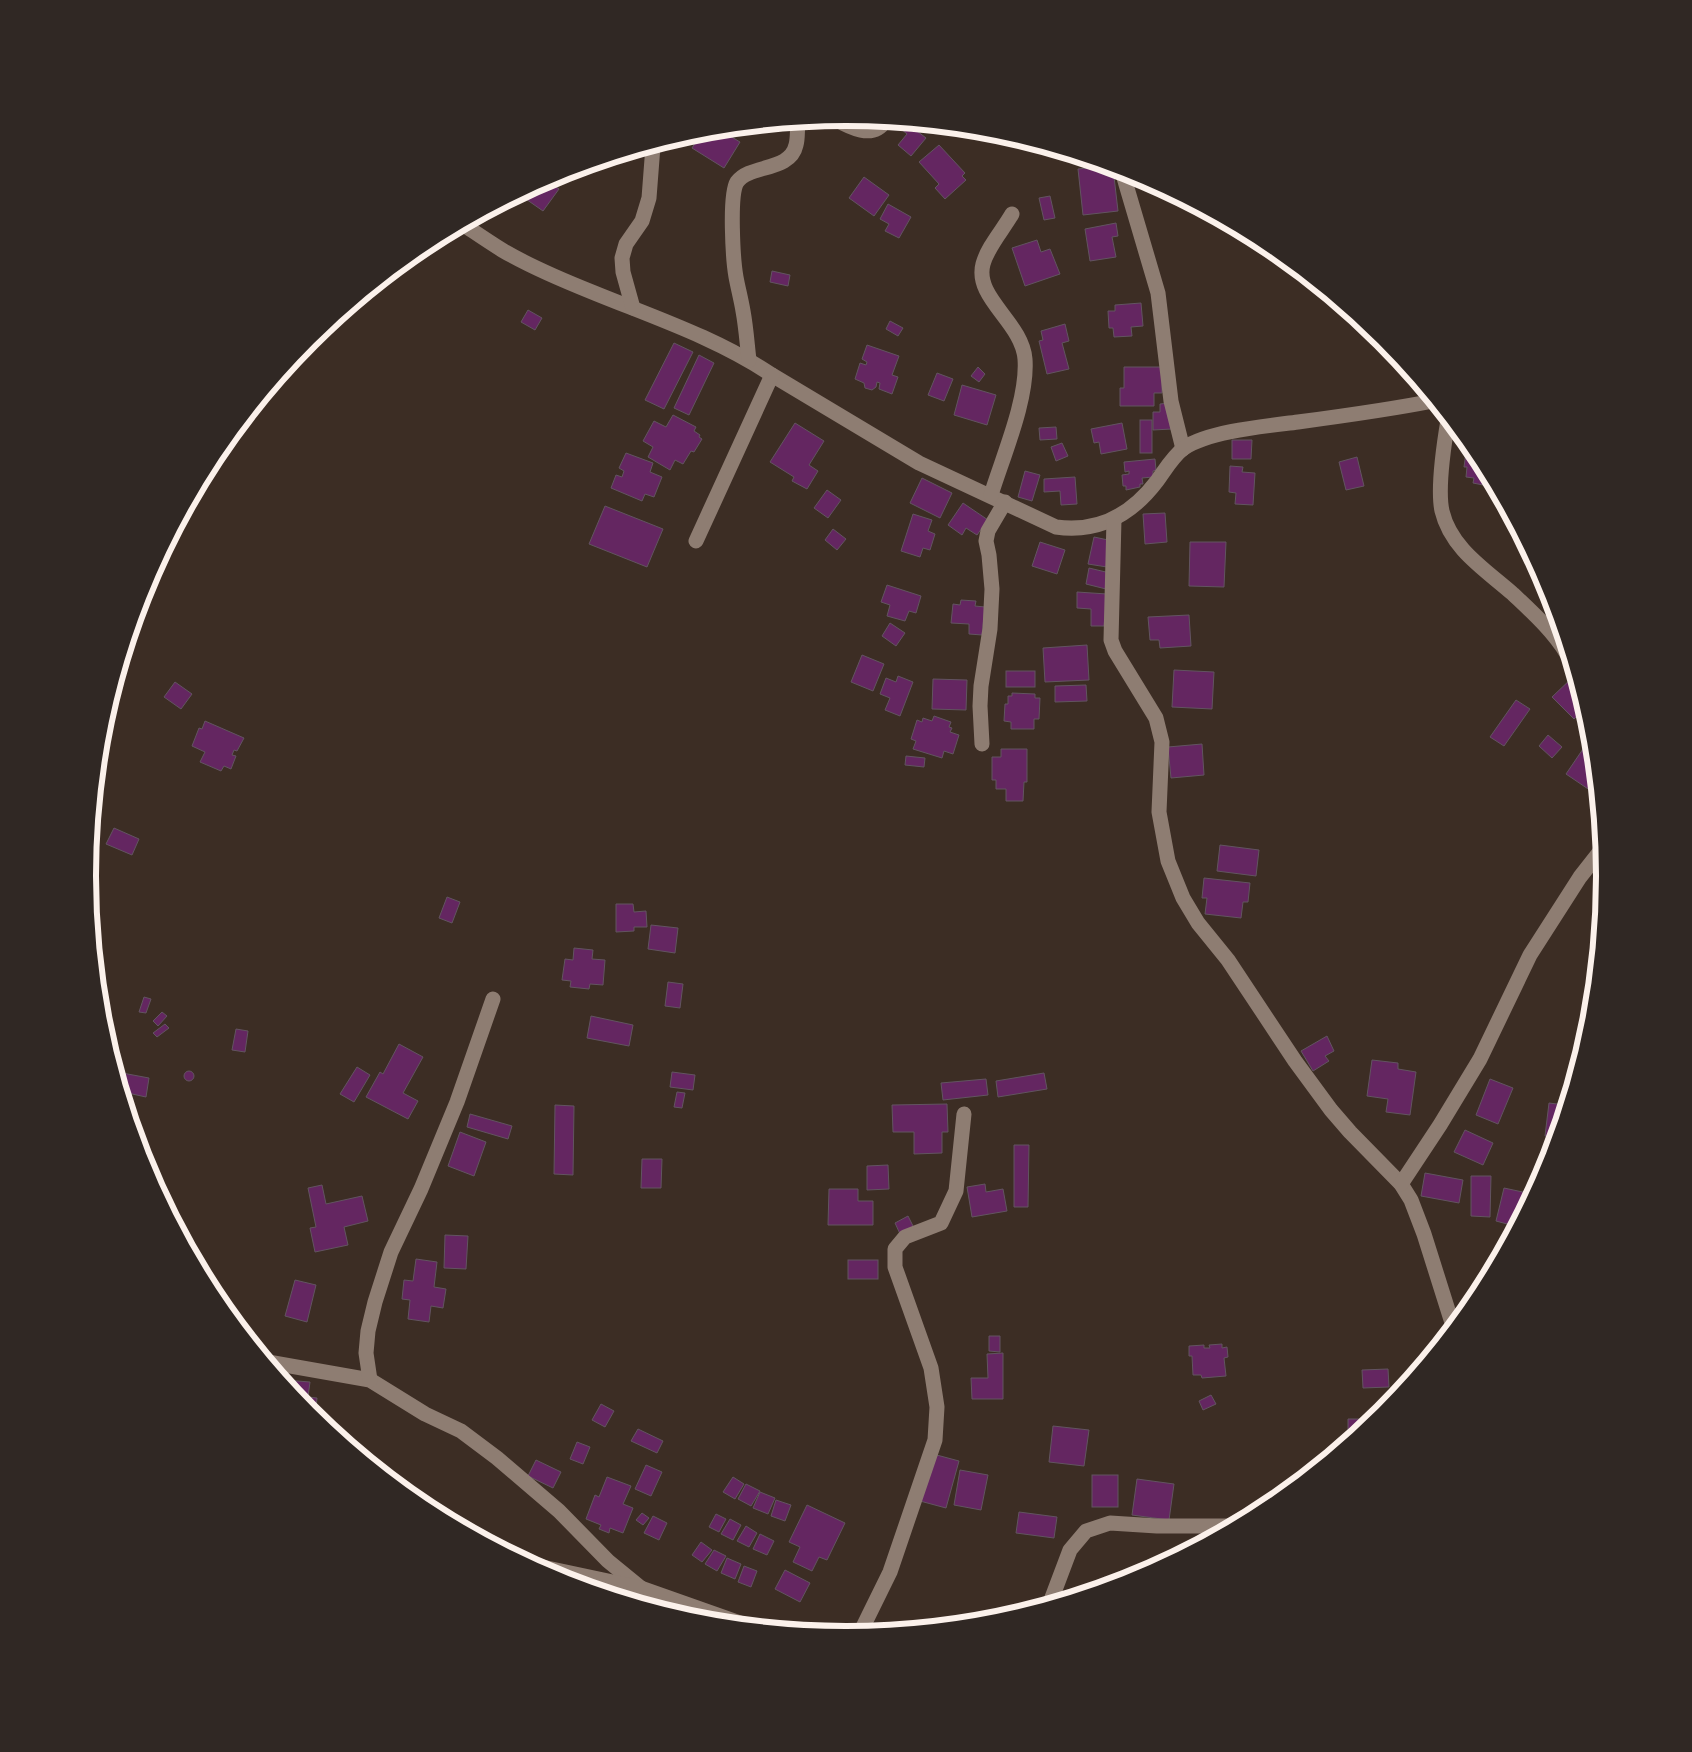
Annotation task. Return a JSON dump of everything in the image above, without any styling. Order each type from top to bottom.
[{"type":"street","points":[[850,126],[869,132],[878,127]]},
{"type":"street","points":[[749,360],[743,310],[736,276],[733,235],[734,188],[744,176],[777,164],[790,157],[796,146],[798,128]]},
{"type":"street","points":[[633,308],[623,272],[622,258],[626,244],[642,221],[649,198],[653,152]]},
{"type":"street","points":[[1125,180],[1158,293],[1171,401],[1183,448]]},
{"type":"street","points":[[991,496],[1025,383],[1025,357],[1018,334],[986,290],[982,276],[988,253],[1012,214]]},
{"type":"street","points":[[470,228],[502,250],[590,292],[659,318],[749,360],[919,463],[1056,527],[1071,529],[1098,525],[1114,519],[1144,498],[1183,448],[1205,439],[1239,430],[1392,409],[1427,402]]},
{"type":"street","points":[[696,541],[772,375]]},
{"type":"street","points":[[1447,428],[1442,470],[1442,509],[1453,538],[1478,564],[1556,636]]},
{"type":"street","points":[[982,744],[980,699],[990,629],[992,588],[986,541],[988,531],[1005,502]]},
{"type":"street","points":[[1114,519],[1111,640],[1115,651],[1156,718],[1160,730],[1162,742],[1159,812],[1168,861],[1183,898],[1198,924],[1228,960],[1295,1061],[1331,1110],[1401,1184],[1411,1200],[1424,1234],[1451,1319]]},
{"type":"street","points":[[1401,1184],[1480,1059],[1530,955],[1580,877],[1595,858]]},
{"type":"street","points":[[370,1380],[366,1353],[368,1332],[375,1302],[391,1252],[421,1189],[457,1102],[494,999]]},
{"type":"street","points":[[864,1625],[890,1572],[934,1440],[937,1408],[931,1368],[896,1267],[896,1249],[905,1237],[941,1223],[956,1191],[964,1114]]},
{"type":"street","points":[[277,1364],[370,1380],[425,1414],[461,1431],[497,1458],[559,1511],[608,1561],[640,1588]]},
{"type":"street","points":[[1053,1596],[1070,1550],[1086,1531],[1110,1523],[1157,1526],[1219,1526]]},
{"type":"street","points":[[569,1573],[640,1588],[711,1613]]},
{"type":"building","points":[[901,129],[918,130],[926,138],[911,156],[898,145],[907,134]]},
{"type":"building","points":[[730,136],[740,142],[724,168],[692,148],[696,142]]},
{"type":"building","points":[[939,145],[965,173],[962,176],[966,180],[945,199],[935,188],[939,184],[919,162]]},
{"type":"building","points":[[1091,168],[1114,176],[1118,211],[1083,215],[1078,169]]},
{"type":"building","points":[[864,177],[889,195],[874,216],[849,198]]},
{"type":"building","points":[[554,185],[559,189],[543,211],[525,199]]},
{"type":"building","points":[[1050,196],[1055,218],[1044,220],[1039,198]]},
{"type":"building","points":[[888,204],[911,217],[899,238],[885,231],[889,224],[880,219]]},
{"type":"building","points":[[1116,223],[1118,236],[1112,237],[1116,257],[1090,261],[1085,229]]},
{"type":"building","points":[[1037,240],[1041,252],[1050,249],[1060,274],[1025,286],[1012,248]]},
{"type":"building","points":[[772,271],[790,275],[788,286],[770,282]]},
{"type":"building","points":[[1141,303],[1143,326],[1131,327],[1132,336],[1114,337],[1113,328],[1109,328],[1108,311],[1115,311],[1115,305]]},
{"type":"building","points":[[528,310],[542,318],[535,330],[521,322]]},
{"type":"building","points":[[890,321],[903,328],[898,336],[886,329]]},
{"type":"building","points":[[1065,324],[1069,341],[1062,343],[1069,369],[1047,374],[1039,341],[1043,340],[1041,331]]},
{"type":"building","points":[[674,343],[693,352],[664,409],[645,400]]},
{"type":"building","points":[[867,345],[899,356],[892,375],[898,377],[892,394],[879,389],[880,383],[877,382],[876,387],[872,390],[865,388],[864,383],[855,379],[860,363],[866,365],[867,362],[862,359]]},
{"type":"building","points":[[699,355],[714,363],[689,415],[674,408]]},
{"type":"building","points":[[978,367],[985,374],[979,382],[971,376]]},
{"type":"building","points":[[1124,367],[1162,367],[1162,393],[1154,393],[1154,406],[1120,406],[1120,388],[1124,388]]},
{"type":"building","points":[[937,373],[953,379],[944,401],[928,395]]},
{"type":"building","points":[[962,385],[996,395],[987,425],[954,415]]},
{"type":"building","points":[[1169,403],[1172,429],[1153,430],[1153,412],[1160,412],[1160,404]]},
{"type":"building","points":[[673,415],[696,427],[694,431],[702,439],[683,464],[675,460],[670,470],[648,457],[653,447],[643,441],[654,421],[666,427]]},
{"type":"building","points":[[1140,420],[1152,420],[1152,453],[1140,453]]},
{"type":"building","points":[[795,423],[824,441],[809,465],[818,471],[807,489],[792,481],[794,477],[770,462]]},
{"type":"building","points":[[1122,423],[1127,449],[1101,454],[1099,442],[1094,443],[1091,429]]},
{"type":"building","points":[[1056,427],[1057,439],[1040,440],[1039,428]]},
{"type":"building","points":[[1232,440],[1252,440],[1251,459],[1232,459]]},
{"type":"building","points":[[1062,443],[1068,456],[1056,461],[1051,447]]},
{"type":"building","points":[[626,453],[653,463],[650,472],[662,477],[654,497],[645,494],[642,501],[611,488],[616,475],[622,477],[624,471],[619,468]]},
{"type":"building","points":[[1466,454],[1483,482],[1483,485],[1473,483],[1474,478],[1466,477],[1467,467],[1464,467]]},
{"type":"building","points":[[1357,457],[1364,486],[1346,490],[1339,462]]},
{"type":"building","points":[[1155,459],[1156,470],[1153,471],[1153,477],[1142,478],[1143,484],[1140,484],[1140,487],[1126,490],[1126,486],[1123,486],[1122,475],[1129,474],[1129,471],[1125,472],[1124,462]]},
{"type":"building","points":[[1230,466],[1243,467],[1242,472],[1255,473],[1253,505],[1235,504],[1236,493],[1229,492]]},
{"type":"building","points":[[1025,471],[1040,475],[1032,501],[1018,497]]},
{"type":"building","points":[[1075,477],[1077,504],[1061,505],[1060,491],[1044,492],[1044,479]]},
{"type":"building","points":[[922,478],[952,493],[940,518],[910,503]]},
{"type":"building","points":[[827,490],[841,500],[828,518],[814,508]]},
{"type":"building","points":[[963,503],[988,520],[977,535],[966,528],[962,535],[948,525]]},
{"type":"building","points":[[605,506],[663,529],[647,567],[589,544]]},
{"type":"building","points":[[1165,513],[1167,542],[1145,544],[1143,514]]},
{"type":"building","points":[[913,514],[932,520],[928,531],[935,534],[930,550],[923,548],[920,557],[901,551]]},
{"type":"building","points":[[833,529],[846,539],[837,550],[825,540]]},
{"type":"building","points":[[1094,537],[1113,541],[1107,567],[1088,564]]},
{"type":"building","points":[[1040,542],[1065,550],[1057,574],[1032,566]]},
{"type":"building","points":[[1190,542],[1226,542],[1224,587],[1189,586]]},
{"type":"building","points":[[1089,568],[1110,573],[1106,589],[1086,584]]},
{"type":"building","points":[[887,585],[921,596],[916,613],[909,611],[905,621],[887,616],[890,605],[881,602]]},
{"type":"building","points":[[1077,592],[1107,594],[1104,626],[1091,626],[1091,609],[1077,608]]},
{"type":"building","points":[[961,600],[976,601],[975,606],[985,607],[982,635],[969,634],[969,624],[951,623],[953,604],[960,605]]},
{"type":"building","points":[[1189,615],[1191,646],[1160,648],[1159,640],[1150,640],[1148,617]]},
{"type":"building","points":[[890,623],[905,633],[896,646],[882,636]]},
{"type":"building","points":[[1087,645],[1089,680],[1045,682],[1043,648]]},
{"type":"building","points":[[862,655],[884,664],[873,691],[851,682]]},
{"type":"building","points":[[1174,670],[1214,672],[1212,709],[1172,707]]},
{"type":"building","points":[[1006,671],[1035,671],[1035,687],[1006,687]]},
{"type":"building","points":[[898,676],[913,682],[900,716],[885,710],[890,698],[880,694],[886,678],[896,682]]},
{"type":"building","points":[[933,679],[967,680],[966,710],[932,709]]},
{"type":"building","points":[[1569,680],[1578,715],[1574,719],[1552,697]]},
{"type":"building","points":[[175,682],[192,694],[181,709],[164,697]]},
{"type":"building","points":[[1086,685],[1087,701],[1055,702],[1055,686]]},
{"type":"building","points":[[1012,693],[1035,694],[1035,698],[1040,698],[1039,719],[1034,719],[1034,729],[1011,729],[1011,722],[1004,721],[1005,704],[1008,704],[1008,696],[1012,696]]},
{"type":"building","points":[[1516,700],[1530,709],[1504,746],[1490,737]]},
{"type":"building","points":[[934,716],[951,722],[949,727],[952,728],[950,732],[959,735],[953,754],[944,751],[942,758],[913,749],[916,741],[911,739],[917,720],[922,722],[923,718],[932,721]]},
{"type":"building","points":[[205,721],[244,738],[237,751],[234,750],[232,755],[236,756],[231,769],[224,766],[221,771],[200,762],[205,752],[192,746],[199,728],[202,729]]},
{"type":"building","points":[[1548,735],[1562,747],[1552,758],[1539,746]]},
{"type":"building","points":[[1202,744],[1204,775],[1171,778],[1168,747]]},
{"type":"building","points":[[1001,749],[1027,749],[1027,782],[1024,782],[1023,801],[1006,801],[1006,789],[996,789],[996,780],[992,780],[992,757],[1001,757]]},
{"type":"building","points":[[1583,749],[1584,750],[1590,790],[1566,774]]},
{"type":"building","points":[[906,756],[925,758],[924,767],[905,765]]},
{"type":"building","points":[[114,828],[139,839],[132,855],[106,844]]},
{"type":"building","points":[[1220,845],[1259,850],[1256,876],[1217,871]]},
{"type":"building","points":[[1204,878],[1250,883],[1248,902],[1243,902],[1241,918],[1205,914],[1207,898],[1202,898]]},
{"type":"building","points":[[447,897],[460,902],[452,923],[439,918]]},
{"type":"building","points":[[616,904],[633,904],[634,912],[646,911],[647,927],[634,927],[634,931],[616,932]]},
{"type":"building","points":[[651,925],[678,928],[675,953],[648,949]]},
{"type":"building","points":[[574,948],[593,950],[592,959],[605,960],[603,985],[590,984],[589,989],[570,987],[571,981],[562,980],[565,959],[573,960]]},
{"type":"building","points":[[668,982],[683,984],[680,1008],[665,1006]]},
{"type":"building","points":[[144,997],[151,999],[146,1013],[139,1012]]},
{"type":"building","points":[[162,1012],[167,1016],[158,1026],[153,1021]]},
{"type":"building","points":[[591,1016],[633,1025],[629,1046],[587,1038]]},
{"type":"building","points":[[165,1024],[169,1028],[157,1037],[153,1033]]},
{"type":"building","points":[[236,1029],[248,1031],[245,1052],[232,1050]]},
{"type":"building","points":[[1327,1036],[1334,1051],[1325,1056],[1329,1061],[1313,1071],[1301,1051]]},
{"type":"building","points":[[399,1044],[423,1057],[403,1093],[418,1101],[408,1119],[366,1097],[380,1072],[383,1074]]},
{"type":"building","points":[[1372,1060],[1398,1063],[1398,1069],[1416,1072],[1410,1115],[1386,1112],[1388,1099],[1367,1096]]},
{"type":"building","points":[[357,1067],[370,1075],[354,1102],[340,1094]]},
{"type":"building","points":[[187,1071],[191,1071],[194,1076],[193,1080],[187,1081],[184,1078],[184,1074]]},
{"type":"building","points":[[672,1072],[695,1075],[693,1090],[670,1087]]},
{"type":"building","points":[[123,1073],[149,1078],[146,1097],[129,1093]]},
{"type":"building","points":[[1044,1073],[1047,1089],[998,1097],[996,1081]]},
{"type":"building","points":[[986,1079],[988,1095],[943,1100],[941,1083]]},
{"type":"building","points":[[1490,1079],[1513,1088],[1498,1124],[1476,1115]]},
{"type":"building","points":[[677,1092],[685,1093],[682,1108],[674,1107]]},
{"type":"building","points":[[1549,1103],[1560,1104],[1549,1137],[1545,1136]]},
{"type":"building","points":[[947,1104],[948,1132],[942,1132],[942,1153],[914,1154],[914,1132],[893,1132],[892,1105]]},
{"type":"building","points":[[555,1105],[574,1106],[573,1175],[554,1174]]},
{"type":"building","points":[[470,1114],[512,1126],[508,1139],[467,1127]]},
{"type":"building","points":[[1465,1130],[1493,1143],[1483,1165],[1454,1152]]},
{"type":"building","points":[[460,1132],[486,1142],[474,1176],[448,1166]]},
{"type":"building","points":[[1014,1145],[1029,1145],[1028,1207],[1014,1207]]},
{"type":"building","points":[[642,1159],[662,1159],[661,1188],[641,1188]]},
{"type":"building","points":[[888,1165],[889,1189],[867,1190],[867,1166]]},
{"type":"building","points":[[1425,1173],[1463,1180],[1459,1203],[1421,1196]]},
{"type":"building","points":[[1471,1176],[1491,1176],[1490,1217],[1471,1216]]},
{"type":"building","points":[[985,1184],[986,1192],[1003,1189],[1007,1211],[972,1217],[967,1187]]},
{"type":"building","points":[[322,1185],[326,1204],[362,1196],[368,1221],[344,1227],[348,1245],[315,1252],[310,1228],[316,1227],[308,1188]]},
{"type":"building","points":[[1504,1188],[1525,1193],[1509,1225],[1496,1221]]},
{"type":"building","points":[[829,1189],[858,1189],[858,1201],[873,1201],[873,1225],[828,1225]]},
{"type":"building","points":[[908,1216],[915,1230],[901,1236],[895,1223]]},
{"type":"building","points":[[445,1235],[468,1236],[466,1269],[444,1268]]},
{"type":"building","points":[[416,1259],[437,1262],[434,1287],[446,1289],[443,1308],[431,1306],[429,1322],[408,1319],[410,1300],[402,1299],[404,1280],[413,1281]]},
{"type":"building","points":[[848,1260],[878,1260],[878,1279],[848,1279]]},
{"type":"building","points":[[295,1280],[316,1285],[307,1322],[285,1316]]},
{"type":"building","points":[[989,1336],[1000,1336],[1000,1352],[989,1351]]},
{"type":"building","points":[[1222,1344],[1222,1348],[1227,1347],[1228,1357],[1224,1358],[1226,1376],[1202,1378],[1201,1375],[1193,1375],[1192,1356],[1189,1356],[1189,1346],[1204,1345],[1204,1348],[1210,1348],[1209,1345]]},
{"type":"building","points":[[1003,1353],[1003,1399],[972,1399],[971,1378],[988,1378],[987,1354]]},
{"type":"building","points":[[1388,1369],[1389,1387],[1363,1388],[1362,1370]]},
{"type":"building","points":[[292,1381],[310,1382],[308,1397],[317,1398],[316,1406]]},
{"type":"building","points":[[1211,1395],[1216,1404],[1203,1410],[1199,1401]]},
{"type":"building","points":[[601,1404],[614,1411],[605,1427],[592,1420]]},
{"type":"building","points":[[1348,1419],[1362,1419],[1351,1430],[1348,1430]]},
{"type":"building","points":[[1053,1426],[1089,1430],[1084,1466],[1049,1462]]},
{"type":"building","points":[[638,1429],[663,1441],[657,1453],[631,1441]]},
{"type":"building","points":[[577,1442],[590,1447],[583,1464],[570,1459]]},
{"type":"building","points":[[933,1454],[959,1461],[946,1508],[920,1501]]},
{"type":"building","points":[[536,1460],[561,1472],[553,1488],[528,1476]]},
{"type":"building","points":[[646,1465],[662,1472],[651,1496],[635,1489]]},
{"type":"building","points":[[960,1470],[988,1475],[981,1510],[954,1505]]},
{"type":"building","points":[[1092,1475],[1118,1475],[1118,1507],[1092,1507]]},
{"type":"building","points":[[607,1477],[631,1486],[623,1504],[633,1508],[623,1533],[610,1528],[609,1533],[599,1529],[601,1525],[586,1519],[595,1495],[599,1497]]},
{"type":"building","points":[[733,1477],[744,1484],[735,1499],[723,1492]]},
{"type":"building","points":[[1137,1479],[1174,1484],[1169,1520],[1132,1515]]},
{"type":"building","points":[[746,1484],[760,1491],[751,1506],[738,1499]]},
{"type":"building","points":[[760,1492],[775,1498],[768,1514],[753,1508]]},
{"type":"building","points":[[776,1500],[791,1505],[785,1521],[771,1516]]},
{"type":"building","points":[[807,1505],[845,1523],[827,1560],[819,1557],[812,1571],[793,1562],[800,1547],[789,1542]]},
{"type":"building","points":[[1019,1512],[1057,1517],[1054,1538],[1016,1533]]},
{"type":"building","points":[[642,1513],[649,1518],[643,1525],[636,1520]]},
{"type":"building","points":[[716,1514],[726,1519],[719,1532],[709,1527]]},
{"type":"building","points":[[653,1516],[667,1523],[659,1540],[644,1533]]},
{"type":"building","points":[[730,1519],[741,1525],[733,1540],[721,1534]]},
{"type":"building","points":[[746,1526],[757,1533],[749,1547],[737,1541]]},
{"type":"building","points":[[760,1534],[774,1541],[767,1555],[753,1549]]},
{"type":"building","points":[[701,1542],[712,1550],[702,1562],[692,1555]]},
{"type":"building","points":[[714,1550],[726,1556],[717,1571],[705,1564]]},
{"type":"building","points":[[727,1558],[741,1564],[735,1579],[721,1573]]},
{"type":"building","points":[[744,1566],[757,1571],[751,1587],[738,1582]]},
{"type":"building","points":[[785,1570],[810,1583],[800,1602],[775,1589]]}]
